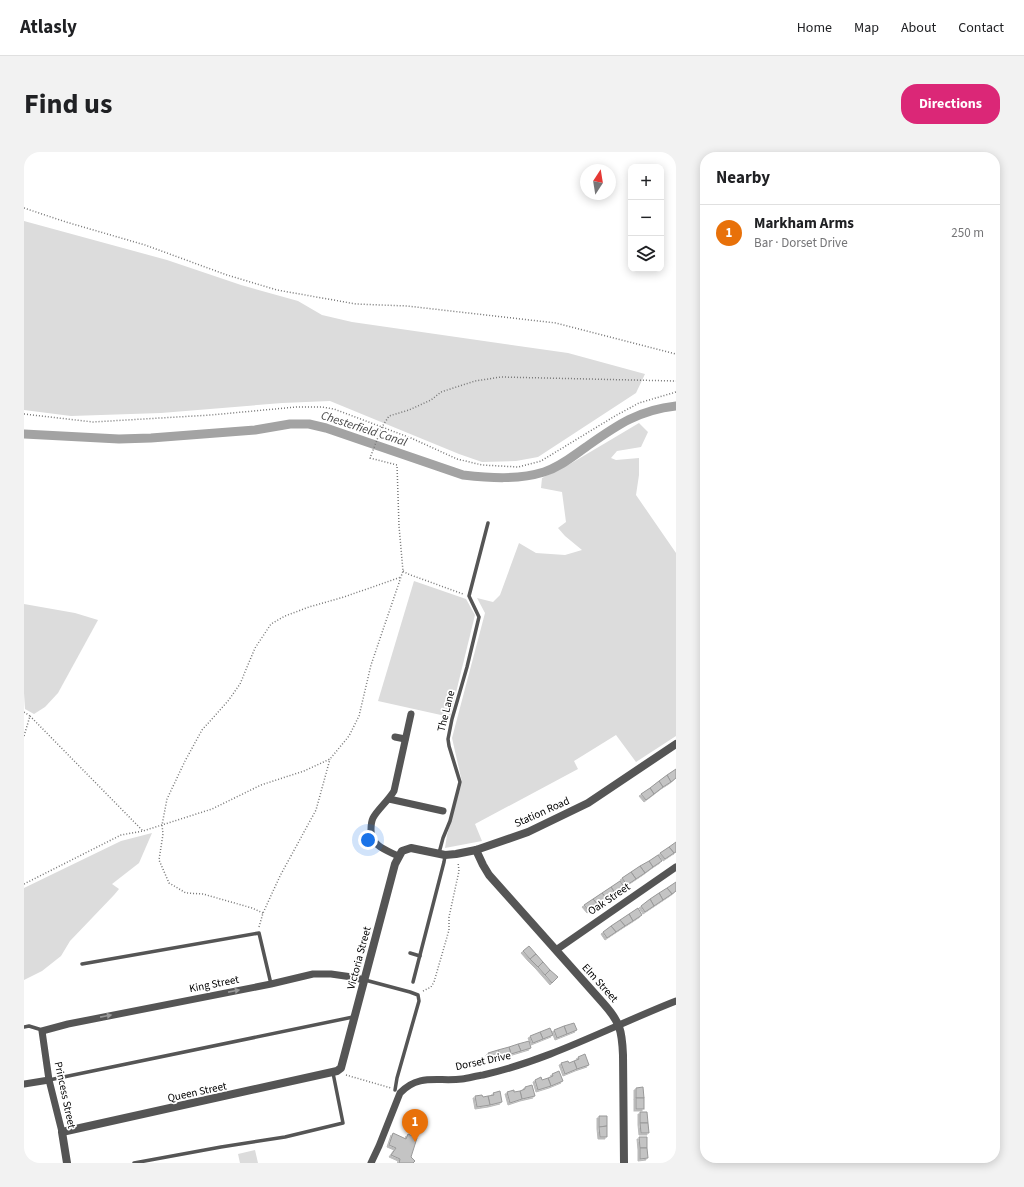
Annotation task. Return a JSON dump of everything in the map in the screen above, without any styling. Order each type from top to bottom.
[{"type":"street","points":[[400,853],[380,848],[373,841],[371,827],[373,818],[389,800],[394,791],[411,714]]},
{"type":"street","points":[[395,736],[405,739]]},
{"type":"street","name":"Station Road","points":[[400,853],[411,848],[442,854],[456,854],[476,850],[528,832],[588,803],[676,744]]},
{"type":"street","points":[[389,800],[443,811]]},
{"type":"street","name":"Elm Street","points":[[476,850],[483,866],[490,875],[613,1014],[619,1024],[623,1041],[624,1163]]},
{"type":"street","name":"Victoria Street","points":[[335,1072],[341,1068],[400,853]]},
{"type":"street","name":"Oak Street","points":[[556,950],[676,867]]},
{"type":"street","name":"King Street","points":[[42,1030],[271,984],[312,974],[331,974],[364,980]]},
{"type":"street","name":"Dorset Drive","points":[[371,1163],[400,1093],[410,1084],[426,1080],[462,1079],[522,1064],[676,1001]]},
{"type":"street","name":"Princess Street","points":[[42,1030],[49,1080],[62,1132],[67,1163]]},
{"type":"street","name":"Queen Street","points":[[62,1132],[335,1072]]},
{"type":"street","points":[[24,1084],[49,1080]]},
{"type":"lane","points":[[469,596],[488,523]]},
{"type":"lane","name":"The Lane","points":[[413,982],[442,870],[443,838],[450,821],[460,782],[448,746],[448,739],[479,617],[469,596]]},
{"type":"lane","points":[[82,964],[259,933],[271,984]]},
{"type":"lane","points":[[410,954],[420,956]]},
{"type":"lane","points":[[364,980],[410,992],[418,996],[419,1001],[395,1090]]},
{"type":"lane","points":[[49,1080],[354,1017]]},
{"type":"lane","points":[[24,1027],[29,1026],[42,1030]]},
{"type":"lane","points":[[134,1163],[285,1137],[343,1123],[335,1072]]},
{"type":"path","points":[[24,208],[66,222],[145,244],[226,275],[277,290],[356,304],[407,306],[556,323],[676,354]]},
{"type":"path","points":[[24,884],[121,835],[162,826],[212,809],[261,785],[304,771],[330,758],[349,736],[359,716],[371,665],[403,571],[399,526],[397,465],[370,458],[382,427],[389,416],[409,410],[431,400],[441,392],[475,381],[501,377],[676,381]]},
{"type":"path","points":[[24,414],[93,422],[211,415],[296,407],[322,407],[334,409],[411,438],[456,459],[482,465],[518,467],[541,461],[639,403],[676,392]]},
{"type":"path","points":[[403,571],[469,596]]},
{"type":"path","points":[[263,913],[252,908],[203,894],[186,894],[169,883],[159,860],[163,834],[162,826],[167,799],[185,760],[202,730],[228,701],[240,684],[255,648],[272,624],[285,616],[402,577]]},
{"type":"path","points":[[24,712],[30,716],[143,831]]},
{"type":"path","points":[[24,736],[30,716]]},
{"type":"path","points":[[259,933],[258,925],[280,876],[316,810],[330,758]]},
{"type":"path","points":[[418,998],[425,990],[431,987],[434,982],[445,946],[449,930],[449,917],[459,871],[456,854]]},
{"type":"path","points":[[335,1072],[395,1090]]},
{"type":"shaded area","points":[[24,221],[167,260],[241,285],[298,301],[322,315],[352,322],[568,353],[645,374],[636,393],[538,457],[516,461],[482,462],[330,401],[282,403],[161,413],[71,416],[24,410]]},
{"type":"shaded area","points":[[639,423],[648,432],[641,447],[617,451],[611,458],[616,460],[639,458],[639,475],[636,495],[676,553],[676,736],[636,762],[616,735],[574,761],[578,769],[475,824],[482,841],[445,848],[447,835],[462,782],[452,738],[485,613],[477,598],[493,602],[500,595],[519,543],[536,553],[565,555],[582,550],[558,528],[566,522],[562,492],[541,488],[542,478],[570,464]]},
{"type":"shaded area","points":[[414,581],[466,599],[475,615],[450,717],[378,701]]},
{"type":"shaded area","points":[[24,604],[75,613],[98,620],[58,693],[45,707],[34,714],[25,709]]},
{"type":"shaded area","points":[[152,833],[139,863],[112,884],[119,889],[70,941],[61,956],[42,971],[24,980],[24,888],[121,841]]},
{"type":"shaded area","points":[[255,1150],[258,1163],[240,1163],[238,1154]]},
{"type":"building","points":[[676,769],[676,778],[671,782],[667,775]]},
{"type":"building","points":[[667,775],[671,782],[663,787],[659,781]]},
{"type":"building","points":[[659,781],[663,787],[654,794],[650,788]]},
{"type":"building","points":[[650,788],[654,794],[646,800],[641,794]]},
{"type":"building","points":[[676,842],[676,852],[674,853],[669,847]]},
{"type":"building","points":[[669,847],[674,853],[665,859],[660,853]]},
{"type":"building","points":[[658,855],[662,861],[653,867],[649,861]]},
{"type":"building","points":[[649,861],[653,867],[645,873],[640,866]]},
{"type":"building","points":[[640,866],[645,873],[636,879],[631,872]]},
{"type":"building","points":[[631,872],[636,879],[627,885],[622,878]]},
{"type":"building","points":[[620,881],[624,887],[615,893],[611,887]]},
{"type":"building","points":[[676,882],[676,891],[672,894],[667,888]]},
{"type":"building","points":[[611,887],[615,893],[607,899],[602,893]]},
{"type":"building","points":[[667,888],[672,894],[663,900],[659,893]]},
{"type":"building","points":[[602,893],[607,899],[598,905],[593,899]]},
{"type":"building","points":[[659,893],[663,900],[654,906],[650,899]]},
{"type":"building","points":[[593,899],[598,905],[589,911],[584,905]]},
{"type":"building","points":[[650,899],[654,906],[645,912],[641,906]]},
{"type":"building","points":[[638,908],[642,915],[633,921],[629,914]]},
{"type":"building","points":[[629,914],[633,921],[625,926],[620,920]]},
{"type":"building","points":[[620,920],[625,926],[616,932],[611,926]]},
{"type":"building","points":[[611,926],[616,932],[607,938],[603,932]]},
{"type":"building","points":[[529,946],[536,954],[530,959],[523,951]]},
{"type":"building","points":[[536,954],[543,962],[538,967],[530,959]]},
{"type":"building","points":[[543,962],[550,970],[545,975],[538,967]]},
{"type":"building","points":[[550,970],[558,977],[552,983],[545,975]]},
{"type":"building","points":[[574,1023],[577,1030],[567,1034],[564,1026]]},
{"type":"building","points":[[564,1026],[567,1034],[557,1038],[554,1030]]},
{"type":"building","points":[[550,1028],[553,1035],[543,1039],[540,1032]]},
{"type":"building","points":[[540,1032],[543,1039],[533,1043],[530,1036]]},
{"type":"building","points":[[529,1041],[531,1048],[521,1051],[518,1044]]},
{"type":"building","points":[[518,1044],[521,1051],[511,1054],[509,1047]]},
{"type":"building","points":[[509,1047],[511,1054],[500,1057],[498,1050]]},
{"type":"building","points":[[498,1050],[500,1057],[490,1060],[488,1053]]},
{"type":"building","points":[[585,1054],[589,1065],[577,1069],[574,1061],[579,1059],[578,1057]]},
{"type":"building","points":[[568,1061],[569,1063],[574,1061],[577,1069],[565,1074],[561,1063]]},
{"type":"building","points":[[559,1071],[563,1081],[551,1086],[548,1078],[553,1076],[552,1074]]},
{"type":"building","points":[[541,1077],[542,1080],[548,1078],[551,1086],[538,1090],[535,1080]]},
{"type":"building","points":[[532,1085],[535,1096],[522,1099],[520,1091],[525,1089],[525,1087]]},
{"type":"building","points":[[643,1087],[644,1098],[636,1098],[636,1088]]},
{"type":"building","points":[[514,1090],[514,1092],[520,1091],[522,1099],[510,1103],[507,1092]]},
{"type":"building","points":[[500,1091],[502,1102],[490,1105],[488,1096],[494,1095],[493,1093]]},
{"type":"building","points":[[482,1095],[483,1097],[488,1096],[490,1105],[477,1107],[475,1096]]},
{"type":"building","points":[[636,1098],[644,1098],[644,1109],[636,1109]]},
{"type":"building","points":[[640,1112],[647,1112],[648,1123],[640,1123]]},
{"type":"building","points":[[599,1116],[607,1116],[607,1126],[599,1127]]},
{"type":"building","points":[[640,1123],[648,1123],[649,1133],[641,1133]]},
{"type":"building","points":[[607,1126],[607,1137],[600,1137],[599,1127]]},
{"type":"building","points":[[393,1133],[406,1139],[408,1134],[417,1138],[411,1157],[415,1161],[413,1163],[399,1163],[400,1159],[391,1155],[396,1148],[389,1145]]},
{"type":"building","points":[[639,1137],[647,1137],[647,1148],[640,1148]]},
{"type":"building","points":[[640,1148],[647,1148],[648,1158],[640,1159]]},
{"type":"waterway","name":"Chesterfield Canal","points":[[24,434],[119,439],[151,438],[255,430],[290,424],[309,424],[326,428],[463,475],[514,477],[534,475],[550,470],[566,461],[607,432],[628,420],[650,411],[676,406]]},
{"type":"place","name":"Markham Arms","points":[[415,1142]]}]
